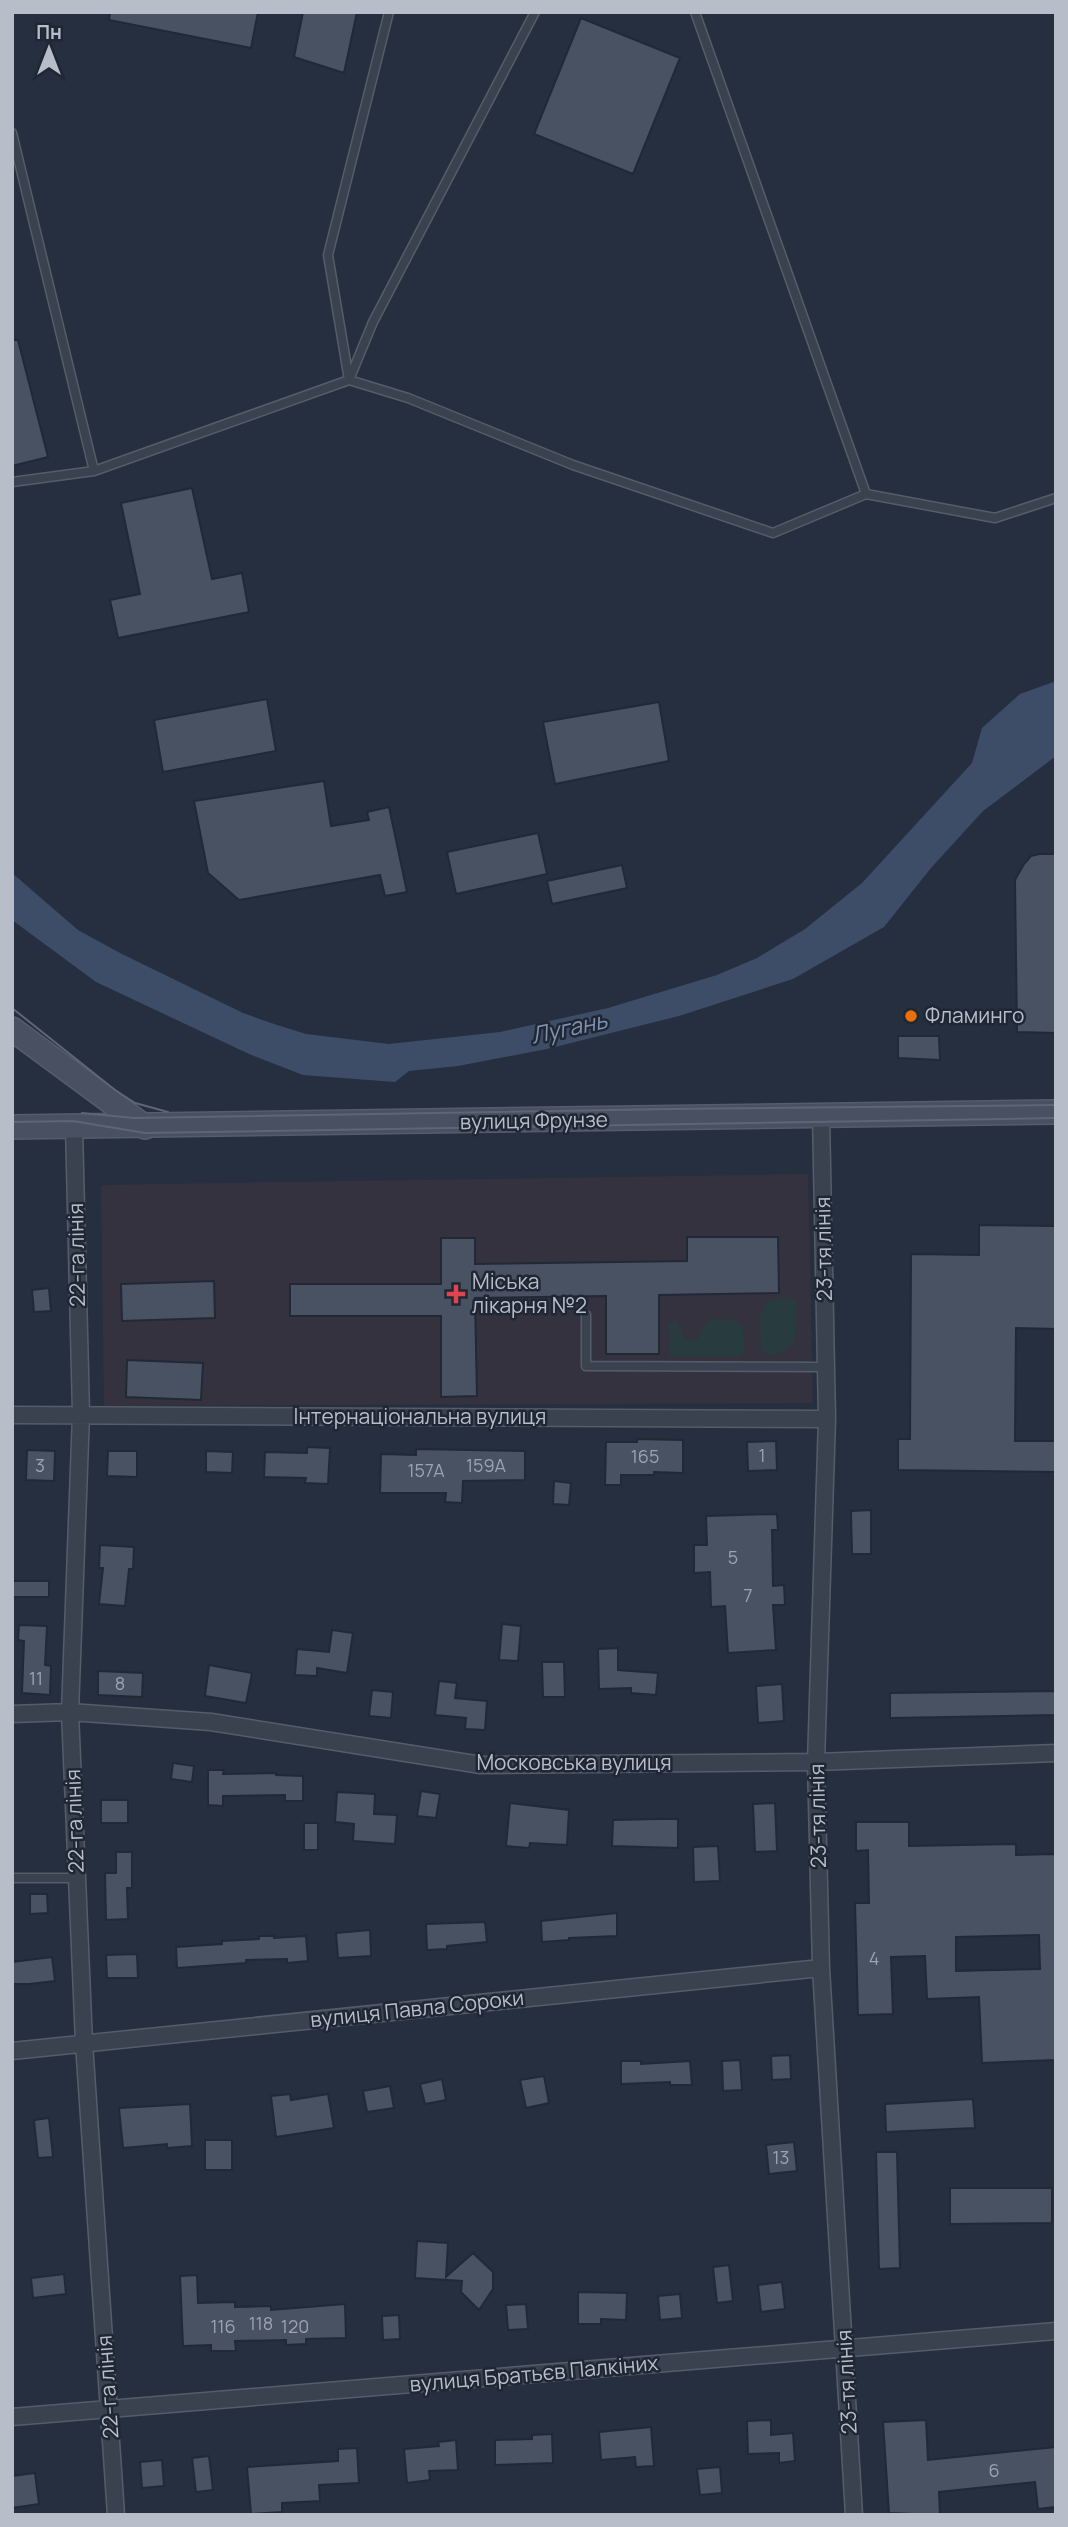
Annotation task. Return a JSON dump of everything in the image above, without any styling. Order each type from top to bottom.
[{"type":"street","points":[[12,1029],[145,1127]]},
{"type":"street","name":"вулиця Фрунзе","points":[[12,1127],[1056,1112]]},
{"type":"street","name":"23-тя лінія","points":[[821,1116],[827,1419],[816,1762],[821,1968],[846,2347],[854,2515]]},
{"type":"street","name":"22-га лінія","points":[[74,1127],[81,1414],[70,1712],[84,2043],[116,2515]]},
{"type":"street","name":"Інтернаціональна вулиця","points":[[12,1415],[827,1419]]},
{"type":"street","name":"Московська вулиця","points":[[12,1714],[70,1712],[211,1722],[481,1765],[816,1762],[1056,1753]]},
{"type":"street","name":"вулиця Павла Сороки","points":[[12,2051],[821,1968]]},
{"type":"street","name":"вулиця Братьєв Палкіних","points":[[12,2417],[1056,2331]]},
{"type":"lane","points":[[349,380],[328,255],[389,12]]},
{"type":"lane","points":[[349,380],[373,322],[535,12]]},
{"type":"lane","points":[[695,12],[866,494]]},
{"type":"lane","points":[[12,133],[94,471]]},
{"type":"lane","points":[[12,482],[94,471],[349,380],[408,398],[573,465],[773,533],[866,494],[995,518],[1056,498]]},
{"type":"lane","points":[[586,1315],[586,1366],[826,1367]]},
{"type":"lane","points":[[12,1878],[77,1878]]},
{"type":"shaded area","name":"Міська лікарня №2","points":[[808,1174],[813,1403],[104,1406],[101,1185]]},
{"type":"green space","points":[[778,1299],[793,1299],[796,1303],[796,1331],[791,1345],[785,1350],[767,1354],[761,1349],[760,1316],[765,1303]]},
{"type":"green space","points":[[714,1319],[735,1320],[743,1327],[744,1349],[741,1356],[670,1356],[668,1323],[677,1321],[685,1340],[698,1340],[703,1327]]},
{"type":"water","name":"Лугань","points":[[1056,681],[1056,756],[983,811],[931,868],[884,927],[793,979],[679,1016],[547,1049],[458,1066],[409,1071],[395,1082],[303,1075],[249,1054],[96,982],[12,920],[12,873],[78,930],[243,1013],[306,1034],[389,1044],[500,1032],[608,1008],[717,975],[757,958],[805,929],[862,883],[972,763],[982,728],[1020,694]]},
{"type":"building","points":[[110,12],[258,12],[251,48],[109,20]]},
{"type":"building","points":[[303,12],[357,12],[344,73],[294,57]]},
{"type":"building","points":[[581,18],[680,58],[633,174],[534,134]]},
{"type":"building","points":[[12,340],[18,340],[48,457],[12,466]]},
{"type":"building","points":[[192,488],[212,579],[242,573],[249,612],[118,638],[110,600],[140,594],[121,503]]},
{"type":"building","points":[[267,699],[276,751],[163,772],[154,720]]},
{"type":"building","points":[[659,702],[669,761],[555,784],[543,722]]},
{"type":"building","points":[[324,781],[331,826],[369,820],[367,812],[389,807],[407,892],[385,896],[380,875],[239,900],[208,873],[194,801]]},
{"type":"building","points":[[538,833],[547,874],[456,894],[447,852]]},
{"type":"building","points":[[1056,854],[1056,1033],[1017,1032],[1015,880],[1031,856]]},
{"type":"building","points":[[622,865],[627,888],[552,904],[547,881]]},
{"type":"building","points":[[898,1036],[939,1036],[940,1060],[898,1058]]},
{"type":"building","points":[[979,1225],[1056,1226],[1056,1329],[1016,1328],[1015,1441],[1056,1441],[1056,1472],[898,1470],[898,1439],[910,1439],[911,1254],[979,1255]]},
{"type":"building","points":[[687,1237],[778,1237],[779,1293],[659,1295],[659,1354],[606,1354],[606,1296],[475,1298],[477,1396],[441,1397],[441,1316],[290,1316],[290,1284],[441,1284],[441,1238],[475,1238],[475,1264],[687,1261]]},
{"type":"building","points":[[214,1281],[215,1318],[122,1321],[121,1284]]},
{"type":"building","points":[[49,1288],[51,1311],[34,1312],[32,1290]]},
{"type":"building","points":[[127,1360],[203,1363],[201,1400],[126,1397]]},
{"type":"building","points":[[637,1439],[683,1440],[683,1473],[621,1475],[621,1485],[605,1485],[606,1442],[637,1442]]},
{"type":"building","points":[[776,1441],[777,1470],[748,1471],[747,1442]]},
{"type":"building","points":[[307,1447],[330,1448],[328,1484],[305,1483],[306,1478],[264,1477],[265,1452],[307,1453]]},
{"type":"building","points":[[416,1449],[525,1451],[525,1480],[463,1481],[462,1503],[445,1502],[446,1493],[380,1493],[381,1454],[416,1455]]},
{"type":"building","points":[[27,1450],[55,1451],[54,1481],[26,1480]]},
{"type":"building","points":[[108,1451],[137,1451],[137,1477],[107,1476]]},
{"type":"building","points":[[206,1451],[233,1452],[232,1473],[206,1472]]},
{"type":"building","points":[[554,1481],[571,1483],[569,1505],[553,1504]]},
{"type":"building","points":[[871,1510],[871,1554],[852,1554],[851,1511]]},
{"type":"building","points":[[777,1514],[778,1530],[772,1530],[773,1586],[784,1585],[785,1605],[773,1605],[776,1650],[728,1653],[725,1606],[711,1607],[710,1572],[694,1573],[694,1545],[707,1545],[706,1516]]},
{"type":"building","points":[[100,1545],[134,1547],[133,1569],[129,1569],[125,1606],[99,1604],[103,1568],[99,1568]]},
{"type":"building","points":[[13,1581],[49,1581],[49,1597],[13,1597]]},
{"type":"building","points":[[502,1624],[521,1626],[518,1661],[499,1660]]},
{"type":"building","points":[[19,1625],[47,1626],[45,1665],[51,1666],[50,1695],[22,1693],[24,1641],[18,1640]]},
{"type":"building","points":[[332,1630],[353,1633],[347,1673],[317,1668],[317,1676],[295,1675],[297,1649],[329,1652]]},
{"type":"building","points":[[618,1648],[618,1670],[658,1673],[656,1695],[631,1693],[631,1688],[599,1689],[598,1649]]},
{"type":"building","points":[[542,1662],[564,1662],[565,1697],[543,1697]]},
{"type":"building","points":[[209,1665],[252,1673],[246,1703],[205,1696]]},
{"type":"building","points":[[98,1671],[143,1673],[142,1697],[98,1695]]},
{"type":"building","points":[[439,1681],[457,1683],[455,1698],[487,1701],[485,1730],[465,1729],[466,1718],[435,1715]]},
{"type":"building","points":[[782,1684],[784,1721],[758,1723],[756,1686]]},
{"type":"building","points":[[372,1690],[393,1692],[391,1718],[369,1716]]},
{"type":"building","points":[[1056,1691],[1056,1715],[890,1718],[890,1693]]},
{"type":"building","points":[[173,1763],[194,1766],[192,1782],[171,1779]]},
{"type":"building","points":[[208,1770],[224,1770],[223,1774],[276,1773],[303,1776],[303,1801],[285,1801],[285,1795],[223,1796],[223,1806],[208,1805]]},
{"type":"building","points":[[421,1791],[440,1794],[436,1818],[417,1816]]},
{"type":"building","points":[[337,1792],[375,1794],[374,1814],[397,1815],[395,1844],[353,1841],[354,1824],[335,1822]]},
{"type":"building","points":[[101,1800],[128,1800],[128,1823],[101,1823]]},
{"type":"building","points":[[510,1803],[569,1810],[567,1845],[530,1843],[529,1848],[506,1846]]},
{"type":"building","points":[[775,1803],[777,1851],[755,1852],[753,1804]]},
{"type":"building","points":[[678,1819],[678,1848],[612,1846],[613,1820]]},
{"type":"building","points":[[856,1822],[909,1822],[909,1846],[1016,1844],[1016,1855],[1056,1854],[1056,2060],[982,2063],[979,1997],[927,1999],[925,1956],[891,1957],[893,2014],[858,2015],[855,1903],[869,1903],[868,1850],[856,1851]],"holes":[[[1039,1935],[1040,1969],[956,1971],[956,1937]]]},
{"type":"building","points":[[304,1823],[318,1823],[318,1850],[304,1850]]},
{"type":"building","points":[[718,1846],[720,1881],[694,1882],[693,1847]]},
{"type":"building","points":[[116,1852],[132,1852],[132,1888],[127,1888],[128,1919],[106,1920],[105,1873],[116,1873]]},
{"type":"building","points":[[30,1894],[47,1894],[48,1913],[30,1914]]},
{"type":"building","points":[[617,1913],[617,1936],[542,1942],[541,1921]]},
{"type":"building","points":[[485,1922],[487,1942],[427,1950],[426,1924]]},
{"type":"building","points":[[370,1930],[371,1956],[338,1958],[336,1933]]},
{"type":"building","points":[[259,1936],[306,1936],[308,1961],[287,1963],[287,1959],[246,1960],[246,1963],[177,1968],[176,1947],[222,1944],[222,1941],[259,1939]]},
{"type":"building","points":[[137,1954],[138,1978],[107,1978],[106,1955]]},
{"type":"building","points":[[52,1957],[55,1981],[12,1984],[12,1962]]},
{"type":"building","points":[[790,2055],[791,2079],[772,2080],[771,2056]]},
{"type":"building","points":[[740,2060],[742,2090],[723,2091],[722,2061]]},
{"type":"building","points":[[621,2061],[641,2061],[641,2064],[690,2061],[692,2085],[670,2085],[670,2082],[621,2084]]},
{"type":"building","points":[[544,2076],[549,2103],[526,2108],[520,2080]]},
{"type":"building","points":[[442,2079],[446,2100],[425,2104],[420,2084]]},
{"type":"building","points":[[390,2086],[394,2108],[367,2112],[363,2091]]},
{"type":"building","points":[[290,2094],[291,2100],[328,2094],[334,2128],[276,2137],[271,2096]]},
{"type":"building","points":[[973,2099],[975,2128],[886,2132],[885,2104]]},
{"type":"building","points":[[190,2104],[192,2146],[167,2148],[167,2144],[123,2148],[119,2108]]},
{"type":"building","points":[[49,2118],[53,2157],[38,2158],[34,2120]]},
{"type":"building","points":[[205,2140],[232,2140],[232,2170],[205,2170]]},
{"type":"building","points":[[794,2142],[797,2171],[769,2174],[766,2145]]},
{"type":"building","points":[[876,2152],[897,2152],[900,2268],[879,2269]]},
{"type":"building","points":[[950,2188],[1052,2188],[1052,2223],[950,2224]]},
{"type":"building","points":[[417,2241],[448,2243],[446,2277],[473,2253],[493,2272],[493,2289],[479,2310],[461,2292],[462,2281],[415,2278]]},
{"type":"building","points":[[729,2265],[733,2301],[717,2303],[713,2267]]},
{"type":"building","points":[[64,2274],[66,2294],[33,2298],[31,2278]]},
{"type":"building","points":[[197,2275],[198,2303],[235,2302],[235,2307],[271,2306],[271,2310],[345,2304],[346,2338],[306,2339],[306,2344],[286,2345],[286,2340],[235,2341],[236,2351],[211,2351],[211,2345],[183,2346],[180,2276]]},
{"type":"building","points":[[782,2282],[785,2309],[761,2312],[758,2285]]},
{"type":"building","points":[[578,2292],[627,2293],[626,2320],[601,2319],[601,2324],[578,2324]]},
{"type":"building","points":[[680,2294],[682,2318],[660,2320],[658,2296]]},
{"type":"building","points":[[526,2304],[528,2329],[508,2330],[506,2305]]},
{"type":"building","points":[[399,2315],[400,2339],[383,2340],[382,2316]]},
{"type":"building","points":[[771,2420],[771,2435],[793,2433],[795,2461],[779,2463],[779,2453],[748,2454],[747,2421]]},
{"type":"building","points":[[926,2420],[928,2460],[1056,2447],[1056,2507],[1038,2509],[1035,2482],[939,2492],[940,2515],[889,2513],[883,2422]]},
{"type":"building","points":[[651,2427],[654,2466],[636,2467],[635,2457],[601,2460],[599,2432]]},
{"type":"building","points":[[552,2434],[553,2463],[495,2465],[495,2440],[532,2439],[532,2435]]},
{"type":"building","points":[[456,2440],[458,2470],[429,2471],[430,2480],[407,2483],[404,2449],[439,2446],[438,2442]]},
{"type":"building","points":[[357,2448],[359,2483],[319,2485],[320,2501],[282,2503],[282,2512],[251,2514],[247,2467],[338,2461],[338,2449]]},
{"type":"building","points":[[209,2456],[213,2490],[196,2492],[192,2458]]},
{"type":"building","points":[[162,2460],[164,2486],[142,2488],[140,2462]]},
{"type":"building","points":[[720,2467],[722,2493],[700,2495],[697,2469]]},
{"type":"building","points":[[35,2473],[39,2504],[12,2508],[12,2476]]},
{"type":"tram line","points":[[12,1008],[115,1090],[135,1103],[168,1112]]},
{"type":"tram line","points":[[82,1113],[134,1118],[1056,1105]]},
{"type":"tram line","points":[[12,1122],[73,1121],[145,1133],[1056,1118]]},
{"type":"place","name":"Фламинго","points":[[911,1016]]},
{"type":"place","name":"Міська лікарня №2","points":[[456,1294]]}]
